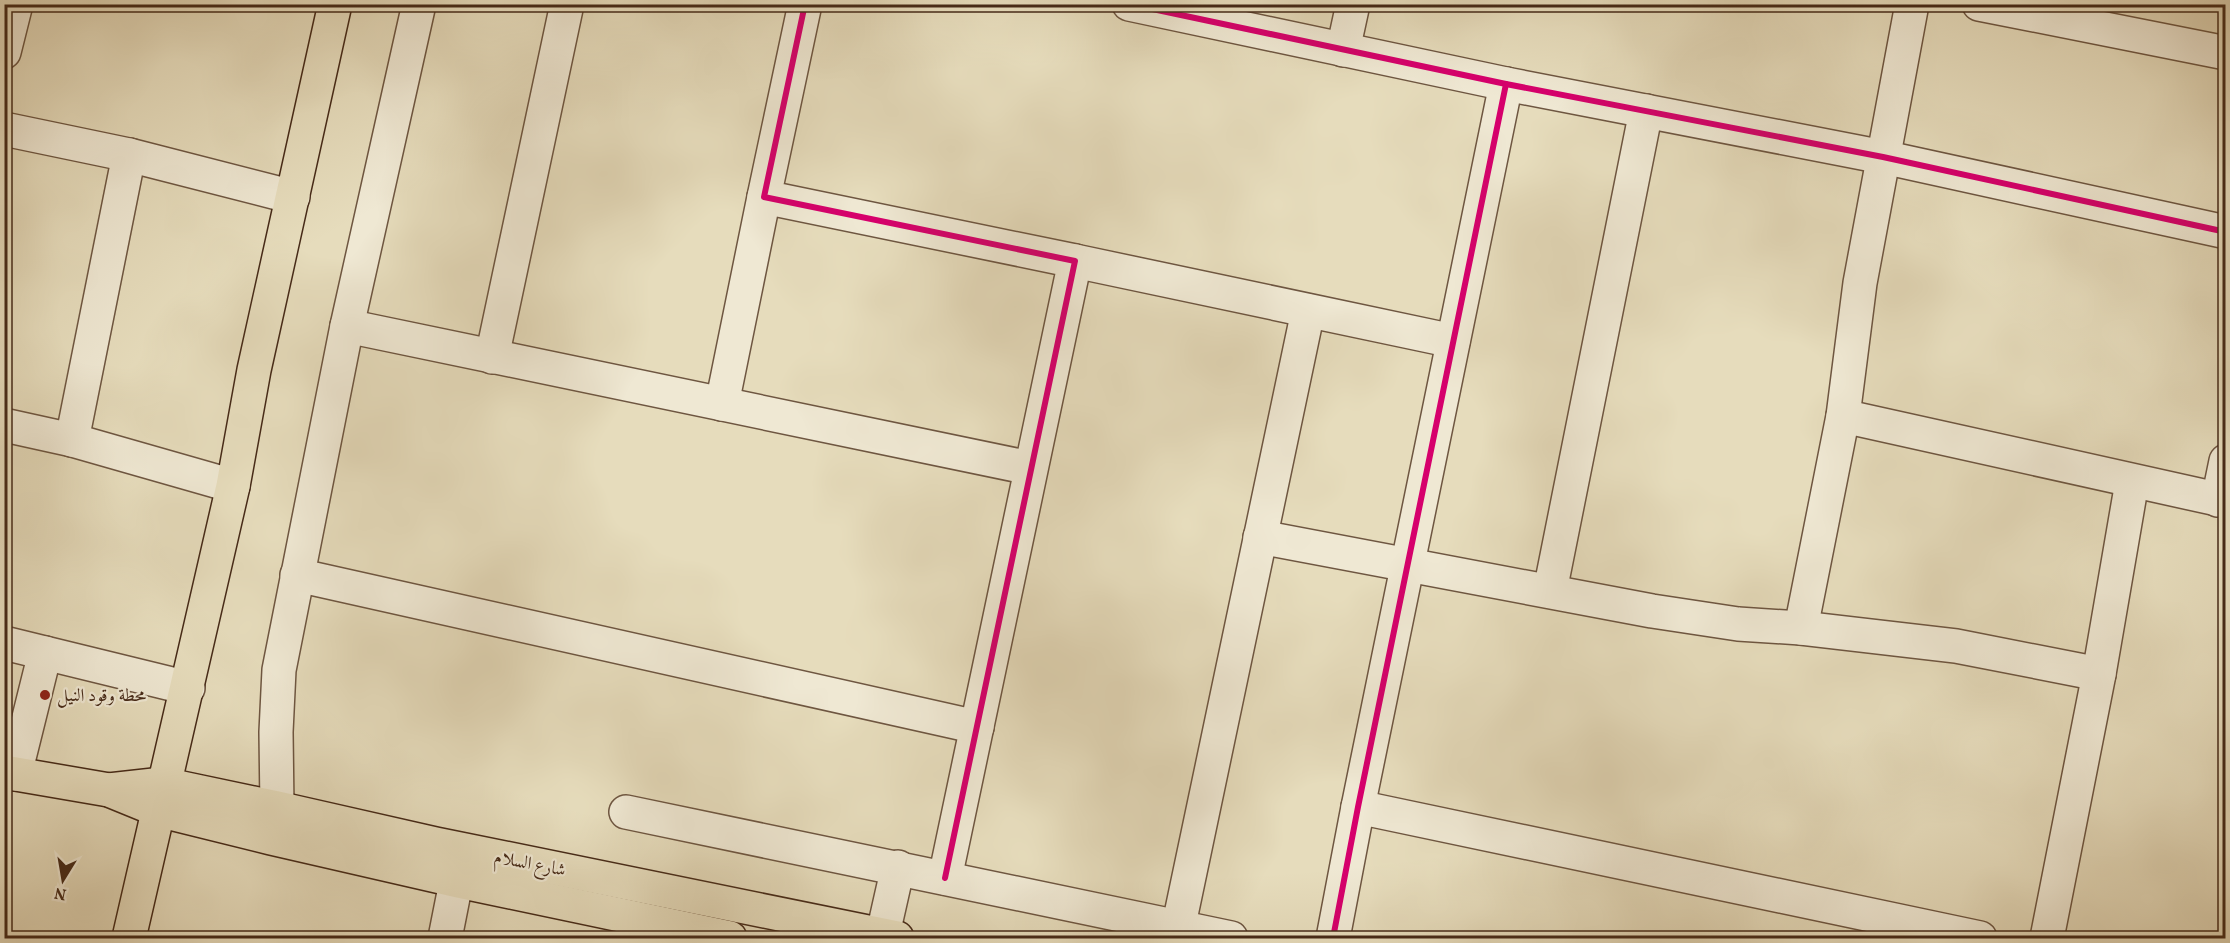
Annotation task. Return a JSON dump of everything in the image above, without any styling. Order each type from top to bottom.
[{"type":"main road","points":[[129,939],[233,486],[254,370],[335,4]]},
{"type":"main road","name":"شارع السلام","points":[[10,773],[161,797],[274,823],[458,881],[683,934],[730,939]]},
{"type":"main road","name":"شارع السلام","points":[[274,823],[462,849],[887,938]]},
{"type":"street","points":[[4,52],[16,4]]},
{"type":"street","points":[[274,823],[279,670],[347,326],[419,4]]},
{"type":"street","points":[[492,357],[567,4]]},
{"type":"street","points":[[722,404],[805,4]]},
{"type":"street","points":[[1128,4],[1506,84],[1883,157],[2226,232]]},
{"type":"street","points":[[1343,50],[1353,4]]},
{"type":"street","points":[[1801,628],[1843,416],[1860,283],[1912,4]]},
{"type":"street","points":[[1978,4],[2226,53]]},
{"type":"street","points":[[1333,939],[1506,84]]},
{"type":"street","points":[[1550,591],[1646,111]]},
{"type":"street","points":[[4,129],[129,155],[293,197]]},
{"type":"street","points":[[72,440],[129,155]]},
{"type":"street","points":[[764,197],[1186,283],[1453,341]]},
{"type":"street","points":[[945,878],[1074,261]]},
{"type":"street","points":[[1178,929],[1308,311]]},
{"type":"street","points":[[347,326],[1030,468]]},
{"type":"street","points":[[1843,416],[2132,482],[2222,500],[2226,462]]},
{"type":"street","points":[[4,425],[72,440],[233,486]]},
{"type":"street","points":[[2048,939],[2099,674],[2132,482]]},
{"type":"street","points":[[1260,537],[1738,624],[1801,628],[1956,646],[2099,674]]},
{"type":"street","points":[[297,575],[977,727]]},
{"type":"street","points":[[4,643],[188,688]]},
{"type":"street","points":[[10,773],[45,653]]},
{"type":"street","points":[[1358,807],[1980,939]]},
{"type":"street","points":[[626,812],[898,867],[1231,939]]},
{"type":"street","points":[[445,939],[458,881],[462,849]]},
{"type":"street","points":[[887,938],[898,867]]},
{"type":"street","points":[[683,934],[691,896]]},
{"type":"cycle path","points":[[805,4],[764,197],[1075,261],[945,878]]},
{"type":"cycle path","points":[[1129,4],[1506,84],[1883,157],[2226,232]]},
{"type":"cycle path","points":[[1333,938],[1506,84]]},
{"type":"place","name":"محطة وقود النيل","points":[[45,695]]}]
